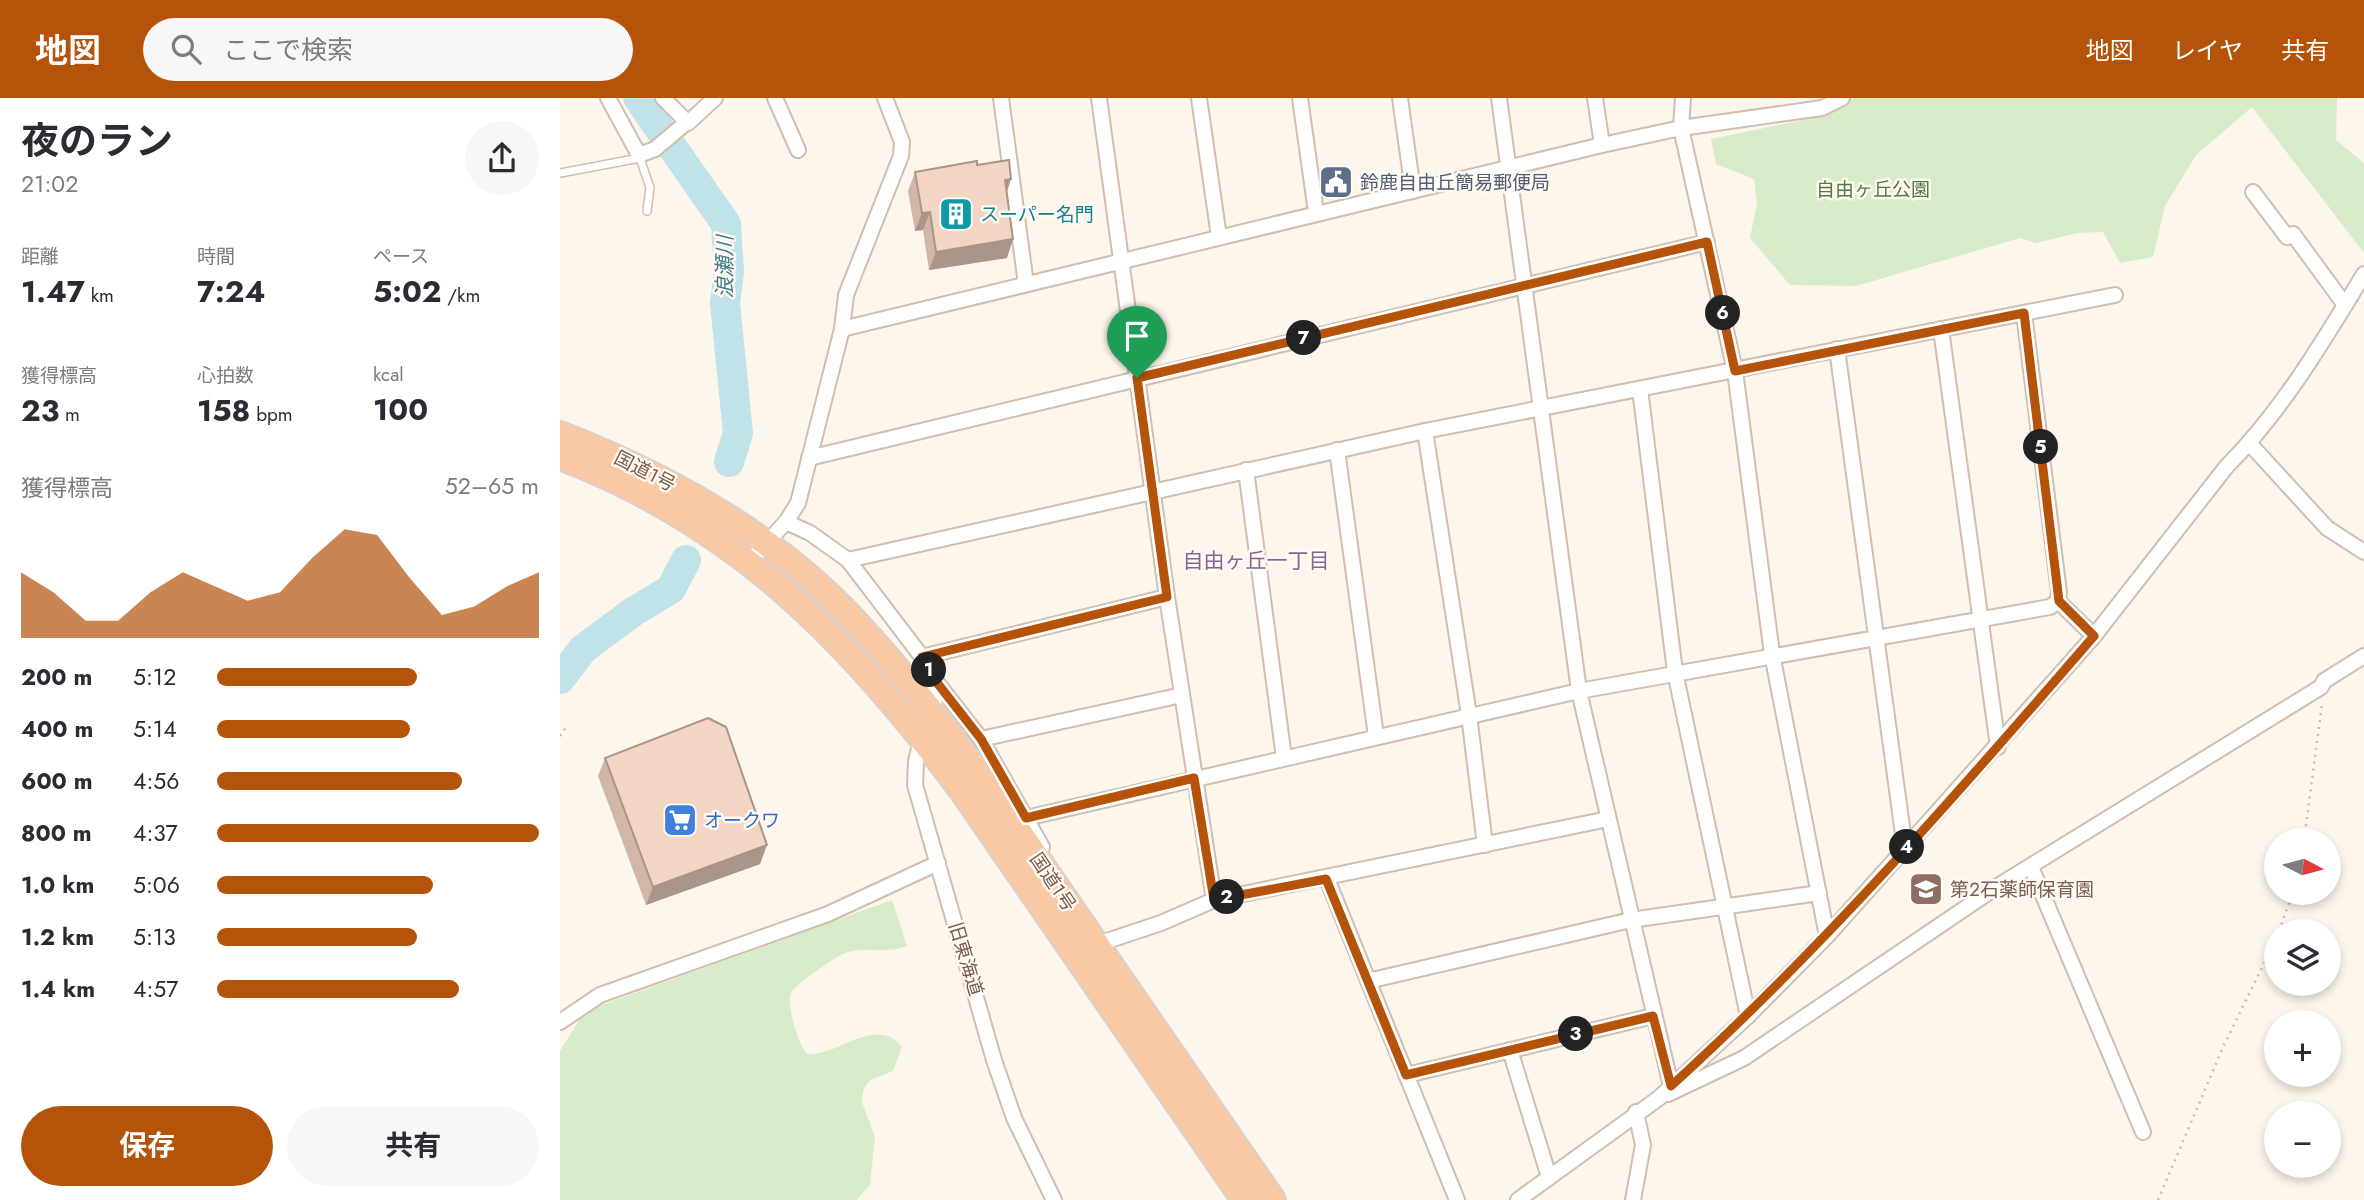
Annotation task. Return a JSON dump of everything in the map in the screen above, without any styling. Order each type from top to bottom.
[{"type":"highway","name":"国道1号","points":[[560,434],[612,454],[671,484],[767,543],[853,618],[934,713],[1273,1200]]},
{"type":"highway","name":"国道1号","points":[[560,457],[601,473],[658,502],[748,563],[794,598],[852,655],[922,738],[1244,1200]]},
{"type":"street","points":[[608,98],[639,156],[655,149],[715,98]]},
{"type":"street","points":[[663,98],[685,124]]},
{"type":"street","points":[[775,98],[798,150]]},
{"type":"street","points":[[748,563],[786,522],[798,503],[842,329],[846,295],[901,156],[902,142],[885,98]]},
{"type":"street","points":[[1001,98],[1026,284]]},
{"type":"street","points":[[1099,98],[1167,597],[1214,900]]},
{"type":"street","points":[[1199,98],[1219,237]]},
{"type":"street","points":[[1300,98],[1316,212]]},
{"type":"street","points":[[1400,98],[1413,191]]},
{"type":"street","points":[[1499,98],[1580,691],[1671,1086]]},
{"type":"street","points":[[1595,98],[1602,145]]},
{"type":"street","points":[[1684,98],[1681,128],[1735,371],[1772,654],[1827,936]]},
{"type":"street","points":[[842,329],[1316,212],[1602,145],[1842,98]]},
{"type":"street","points":[[2253,192],[2287,237],[2293,234],[2345,305]]},
{"type":"street","points":[[810,458],[1707,242]]},
{"type":"street","points":[[1659,1098],[1748,1016],[1827,936],[2094,636],[2227,466],[2249,443],[2364,274]]},
{"type":"street","points":[[848,560],[1425,431],[2115,295]]},
{"type":"street","points":[[2024,313],[2059,601],[2094,636]]},
{"type":"street","points":[[1941,329],[1998,747]]},
{"type":"street","points":[[1837,349],[1905,849]]},
{"type":"street","points":[[1640,390],[1675,672],[1748,1016]]},
{"type":"street","points":[[1425,431],[1469,715],[1485,845]]},
{"type":"street","points":[[2249,443],[2327,528],[2364,552]]},
{"type":"street","points":[[1337,450],[1376,736]]},
{"type":"street","points":[[1246,470],[1284,758]]},
{"type":"street","points":[[786,522],[810,533],[848,560],[922,657],[936,689],[934,713]]},
{"type":"street","points":[[922,657],[1167,597]]},
{"type":"street","points":[[1026,818],[1580,691],[1772,654],[2050,607],[2059,601]]},
{"type":"street","points":[[1518,1200],[1636,1112],[1659,1098],[1744,1058],[2031,867],[2321,687],[2323,681],[2364,656]]},
{"type":"street","points":[[931,675],[981,739],[1026,818],[1073,911]]},
{"type":"street","points":[[981,739],[1182,695]]},
{"type":"street","name":"旧東海道","points":[[934,713],[922,738],[916,761],[915,785],[994,1060],[1014,1118],[1054,1200]]},
{"type":"street","points":[[1095,945],[1161,923],[1214,900],[1608,819]]},
{"type":"street","points":[[560,1022],[600,995],[828,914],[938,863]]},
{"type":"street","points":[[2031,867],[2143,1132]]},
{"type":"street","points":[[1326,879],[1457,1200]]},
{"type":"street","points":[[1368,981],[1631,920],[1819,893]]},
{"type":"street","points":[[1406,1075],[1653,1016]]},
{"type":"street","points":[[1510,1050],[1549,1177]]},
{"type":"street","points":[[1633,1200],[1643,1145],[1636,1112]]},
{"type":"lane","points":[[560,173],[639,156],[650,188],[647,211]]},
{"type":"path","points":[[2306,828],[2322,700],[2321,687]]},
{"type":"path","points":[[560,736],[567,726]]},
{"type":"path","points":[[2158,1200],[2224,1045],[2264,966]]},
{"type":"green space","name":"自由ヶ丘公園","points":[[1853,98],[2337,98],[2336,140],[2364,163],[2364,253],[2252,107],[2196,155],[2165,206],[2153,257],[2120,263],[2103,232],[2077,233],[2036,243],[2020,238],[1856,286],[1790,285],[1750,238],[1757,203],[1754,179],[1716,164],[1711,139],[1823,116]]},
{"type":"green space","points":[[892,900],[907,946],[892,950],[843,954],[800,983],[791,993],[790,999],[794,1024],[807,1054],[831,1050],[856,1039],[881,1035],[892,1038],[902,1047],[893,1071],[870,1080],[863,1090],[862,1102],[875,1137],[870,1185],[856,1200],[560,1200],[560,1051],[585,1011]]},
{"type":"building","name":"スーパー名門","points":[[1009,160],[1011,179],[1005,180],[1013,239],[936,252],[930,212],[922,213],[915,172],[977,161],[977,165]]},
{"type":"building","name":"オークワ","points":[[708,718],[726,727],[767,845],[653,887],[605,758]]},
{"type":"waterway","name":"浪瀬川","points":[[638,98],[726,224],[729,272],[725,303],[738,433],[729,462]]},
{"type":"waterway","name":"浪瀬川","points":[[560,679],[583,649],[633,612],[671,589],[686,560]]},
{"type":"place","name":"鈴鹿自由丘簡易郵便局","points":[[1336,182]]},
{"type":"place","name":"スーパー名門","points":[[956,214]]},
{"type":"place","name":"オークワ","points":[[680,820]]},
{"type":"place","name":"第２石薬師保育園","points":[[1926,889]]},
{"type":"district","name":"自由ヶ丘一丁目","points":[[1256,561]]},
{"type":"route","points":[[1707,242],[1735,371],[2024,313],[2059,601],[2094,636],[1827,936],[1748,1016],[1671,1086],[1653,1016],[1406,1075],[1326,879],[1214,900],[1194,778],[1026,818],[981,739],[960,708],[931,675],[922,657],[1167,597],[1137,378],[1707,242]]}]
